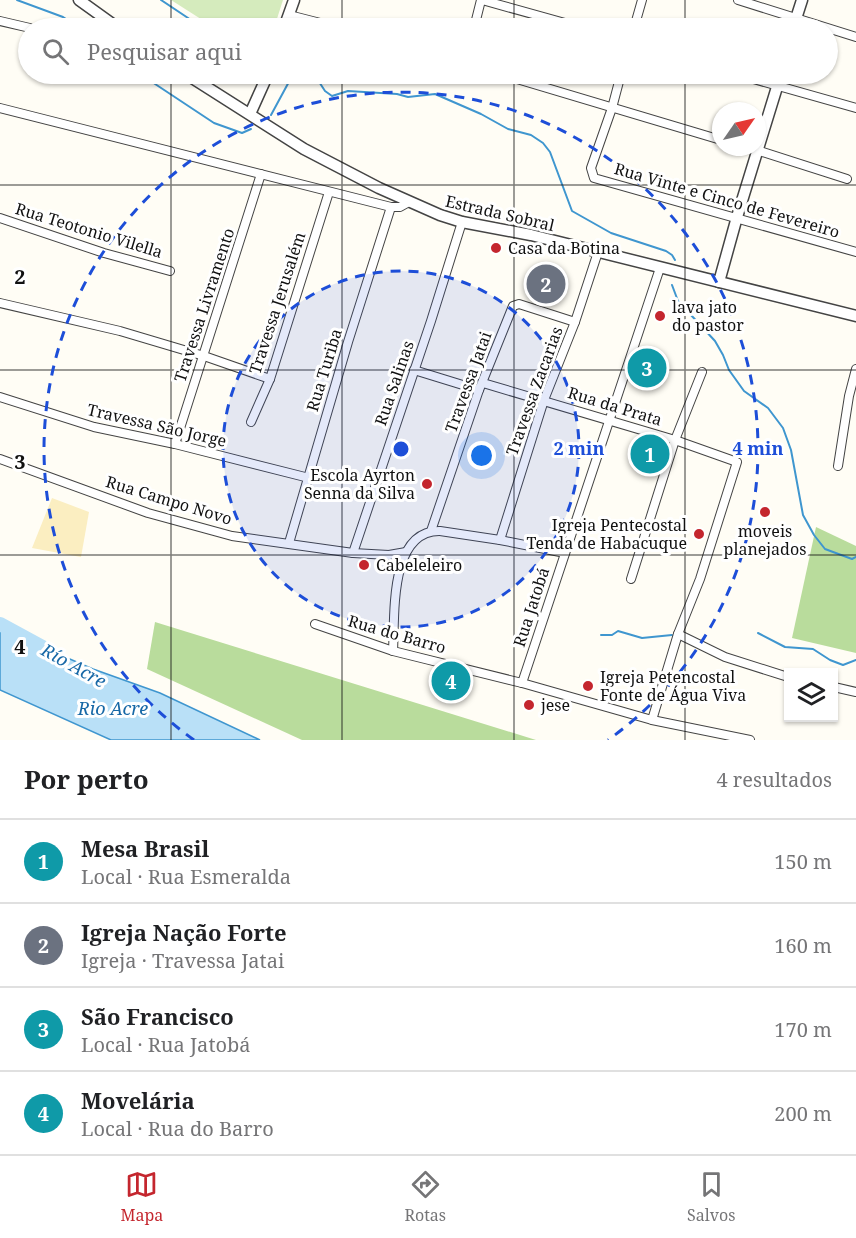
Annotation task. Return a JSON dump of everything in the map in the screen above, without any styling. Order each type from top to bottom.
[{"type":"street","points":[[79,0],[104,18]]},
{"type":"street","points":[[288,18],[294,0]]},
{"type":"street","points":[[477,18],[482,0],[547,18]]},
{"type":"street","points":[[637,18],[642,0]]},
{"type":"street","points":[[738,0],[783,18]]},
{"type":"street","points":[[797,18],[802,0]]},
{"type":"street","points":[[289,15],[301,18]]},
{"type":"street","points":[[0,21],[18,25]]},
{"type":"street","points":[[838,33],[856,37]]},
{"type":"street","name":"Estrada Sobral","points":[[202,84],[304,149],[409,202],[462,222],[531,235],[856,316]]},
{"type":"street","points":[[249,114],[263,84]]},
{"type":"street","points":[[533,84],[712,137]]},
{"type":"street","points":[[612,108],[618,84]]},
{"type":"street","points":[[770,84],[856,108]]},
{"type":"street","points":[[766,125],[777,86]]},
{"type":"street","points":[[0,108],[391,207],[400,207],[409,202]]},
{"type":"street","name":"Rua Vinte e Cinco de Fevereiro","points":[[612,108],[591,168],[594,178],[856,252]]},
{"type":"street","points":[[766,152],[848,179]]},
{"type":"street","points":[[719,282],[736,217],[757,156]]},
{"type":"street","name":"Travessa Livramento","points":[[176,444],[261,174]]},
{"type":"street","name":"Travessa Jerusalém","points":[[251,423],[270,379],[329,192]]},
{"type":"street","name":"Rua Turiba","points":[[289,543],[344,353],[391,207]]},
{"type":"street","name":"Rua Teotonio Vilella","points":[[0,218],[104,253],[170,271]]},
{"type":"street","name":"Rua Salinas","points":[[353,553],[462,222]]},
{"type":"street","name":"Travessa Zacarias","points":[[500,540],[544,400],[575,322],[598,252]]},
{"type":"street","name":"Rua Jatobá","points":[[522,683],[660,267]]},
{"type":"street","points":[[0,303],[76,319],[204,356],[270,379]]},
{"type":"street","name":"Travessa Jatai","points":[[431,531],[481,387],[515,304],[575,322]]},
{"type":"street","points":[[838,466],[849,396],[856,369]]},
{"type":"street","name":"Rua da Prata","points":[[414,370],[544,400],[675,440],[737,462],[700,579],[678,634]]},
{"type":"street","points":[[631,579],[675,440],[702,372]]},
{"type":"street","name":"Travessa São Jorge","points":[[0,397],[94,427],[176,444],[309,478]]},
{"type":"street","name":"Rua Campo Novo","points":[[0,459],[179,523],[232,536],[353,553],[389,555],[408,548]]},
{"type":"street","points":[[393,651],[397,582],[408,548],[420,535],[431,531],[500,540],[565,553]]},
{"type":"street","name":"Rua do Barro","points":[[315,624],[393,651],[522,683],[652,720],[750,740]]},
{"type":"street","points":[[652,720],[678,634],[725,657],[784,675]]},
{"type":"street","points":[[838,688],[856,692]]},
{"type":"green space","points":[[171,0],[283,0],[277,18],[199,18]]},
{"type":"green space","points":[[816,527],[856,546],[856,653],[792,638]]},
{"type":"green space","points":[[155,622],[536,740],[302,740],[147,669]]},
{"type":"sand","points":[[52,498],[89,512],[81,557],[32,548]]},
{"type":"water","name":"Rio Acre","points":[[0,629],[93,669],[160,693],[260,740],[111,740],[0,690]]},
{"type":"waterway","points":[[17,0],[65,18]]},
{"type":"waterway","points":[[161,0],[188,18]]},
{"type":"waterway","points":[[155,84],[214,123],[242,133],[251,129]]},
{"type":"waterway","points":[[271,115],[288,84]]},
{"type":"waterway","points":[[320,84],[332,96],[348,91],[397,94],[408,97],[435,94],[481,114],[508,129],[531,135],[543,143],[550,152],[572,211],[611,233],[666,251],[675,260]]},
{"type":"waterway","points":[[672,285],[678,301],[715,341],[729,370],[744,391],[768,408],[783,428],[791,450],[803,515],[814,535],[825,549],[852,559],[856,557]]},
{"type":"waterway","name":"Río Acre","points":[[0,624],[46,649]]},
{"type":"waterway","points":[[601,635],[612,635],[618,631],[642,638],[672,635]]},
{"type":"waterway","points":[[758,633],[785,647],[813,649],[843,665],[856,660]]},
{"type":"place","name":"Casa da Botina","points":[[496,248]]},
{"type":"place","name":"Igreja Nação Forte","points":[[546,284]]},
{"type":"place","name":"lava jato do pastor","points":[[660,316]]},
{"type":"place","name":"São Francisco","points":[[647,368]]},
{"type":"place","name":"Mesa Brasil","points":[[650,454]]},
{"type":"place","name":"Escola Ayrton Senna da Silva","points":[[427,484]]},
{"type":"place","name":"moveis planejados","points":[[765,512]]},
{"type":"place","name":"Igreja Pentecostal Tenda de Habacuque","points":[[699,534]]},
{"type":"place","name":"Cabeleleiro","points":[[364,565]]},
{"type":"place","name":"Movelária","points":[[451,681]]},
{"type":"place","name":"Igreja Petencostal Fonte de Água Viva","points":[[588,686]]},
{"type":"place","name":"jese","points":[[529,705]]}]
